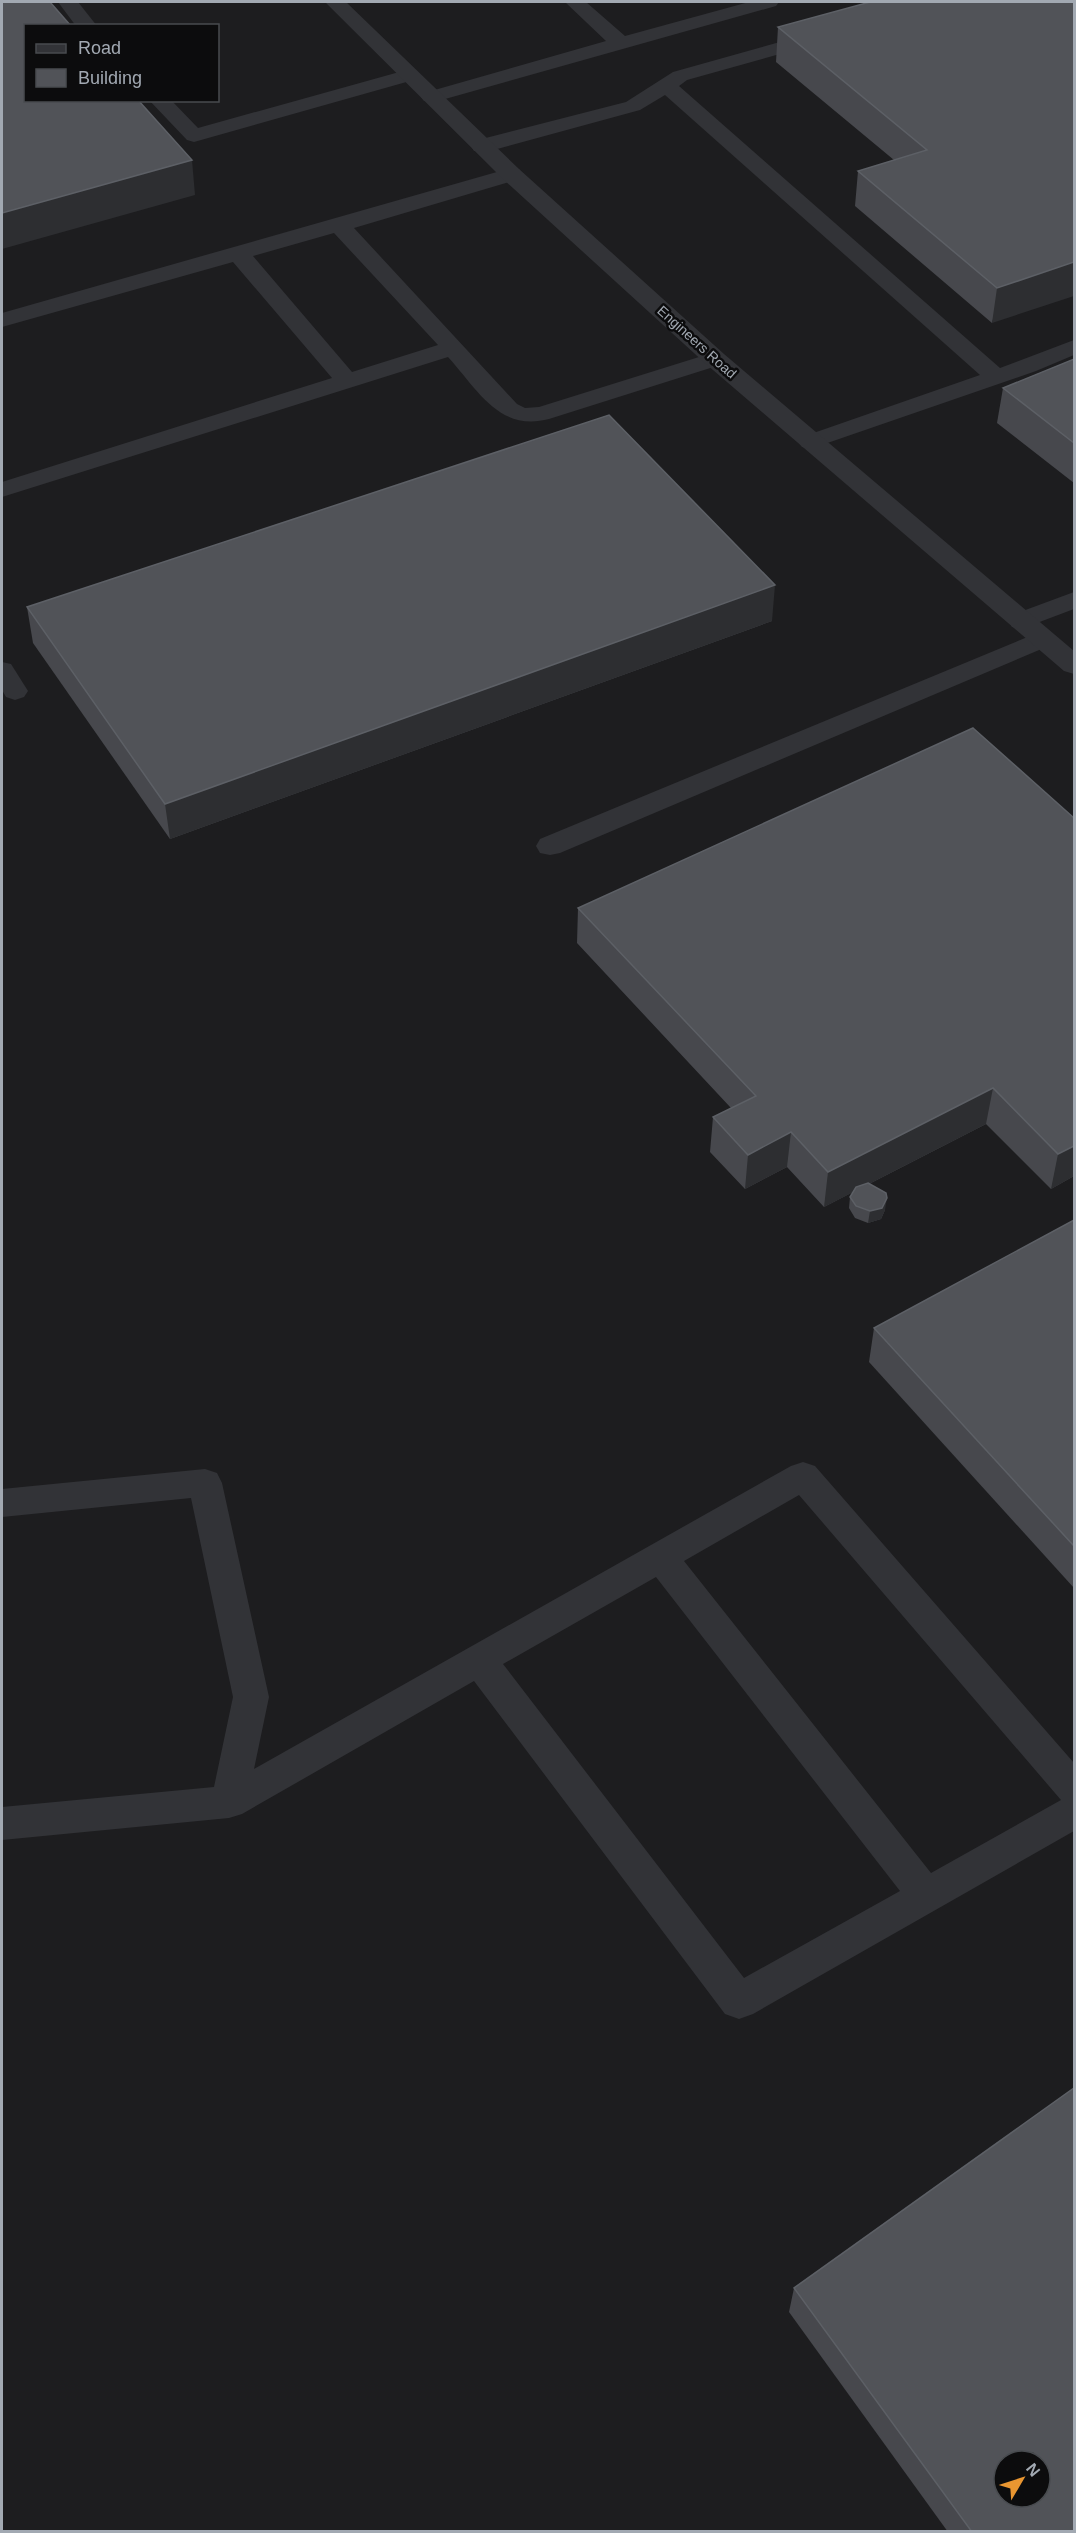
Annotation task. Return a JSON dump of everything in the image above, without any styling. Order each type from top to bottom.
[{"type":"street","name":"Engineers Road","points":[[334,2],[511,174],[715,358],[810,442],[1074,665]]},
{"type":"lane","points":[[68,2],[85,24]]},
{"type":"lane","points":[[575,2],[620,43]]},
{"type":"lane","points":[[431,96],[769,2]]},
{"type":"lane","points":[[482,146],[633,106],[680,76],[835,33]]},
{"type":"lane","points":[[161,102],[195,136],[410,75]]},
{"type":"lane","points":[[667,86],[996,377]]},
{"type":"lane","points":[[2,320],[511,174]]},
{"type":"lane","points":[[339,225],[509,410],[521,415],[541,414],[715,358]]},
{"type":"lane","points":[[238,253],[348,381]]},
{"type":"lane","points":[[810,442],[996,377],[1074,347]]},
{"type":"lane","points":[[2,490],[453,348]]},
{"type":"lane","points":[[1021,621],[1074,600]]},
{"type":"lane","points":[[550,846],[1042,639]]},
{"type":"lane","points":[[2,1824],[229,1802],[803,1476],[1074,1789]]},
{"type":"lane","points":[[2,1503],[205,1483],[251,1697],[229,1802]]},
{"type":"lane","points":[[661,1557],[926,1896]]},
{"type":"lane","points":[[479,1660],[740,2001],[1074,1812]]},
{"type":"shaded area","points":[[2,2],[1074,2],[1074,2531],[2,2531]]},
{"type":"building","points":[[2,2],[50,2],[69,24],[24,24],[24,102],[140,102],[192,160],[2,213]]},
{"type":"building","points":[[870,2],[1074,2],[1074,262],[997,288],[858,171],[927,150],[778,27]]},
{"type":"building","points":[[1074,359],[1074,443],[1003,388]]},
{"type":"building","points":[[609,415],[775,585],[165,804],[27,607]]},
{"type":"building","points":[[973,728],[1074,818],[1074,1146],[1058,1154],[993,1088],[828,1172],[791,1132],[748,1155],[713,1117],[756,1096],[578,908]]},
{"type":"building","points":[[868,1183],[886,1193],[887,1198],[882,1208],[870,1211],[856,1206],[850,1197],[856,1187]]},
{"type":"building","points":[[1074,1220],[1074,1546],[874,1328]]},
{"type":"building","points":[[1074,2088],[1074,2532],[972,2532],[794,2288]]}]
